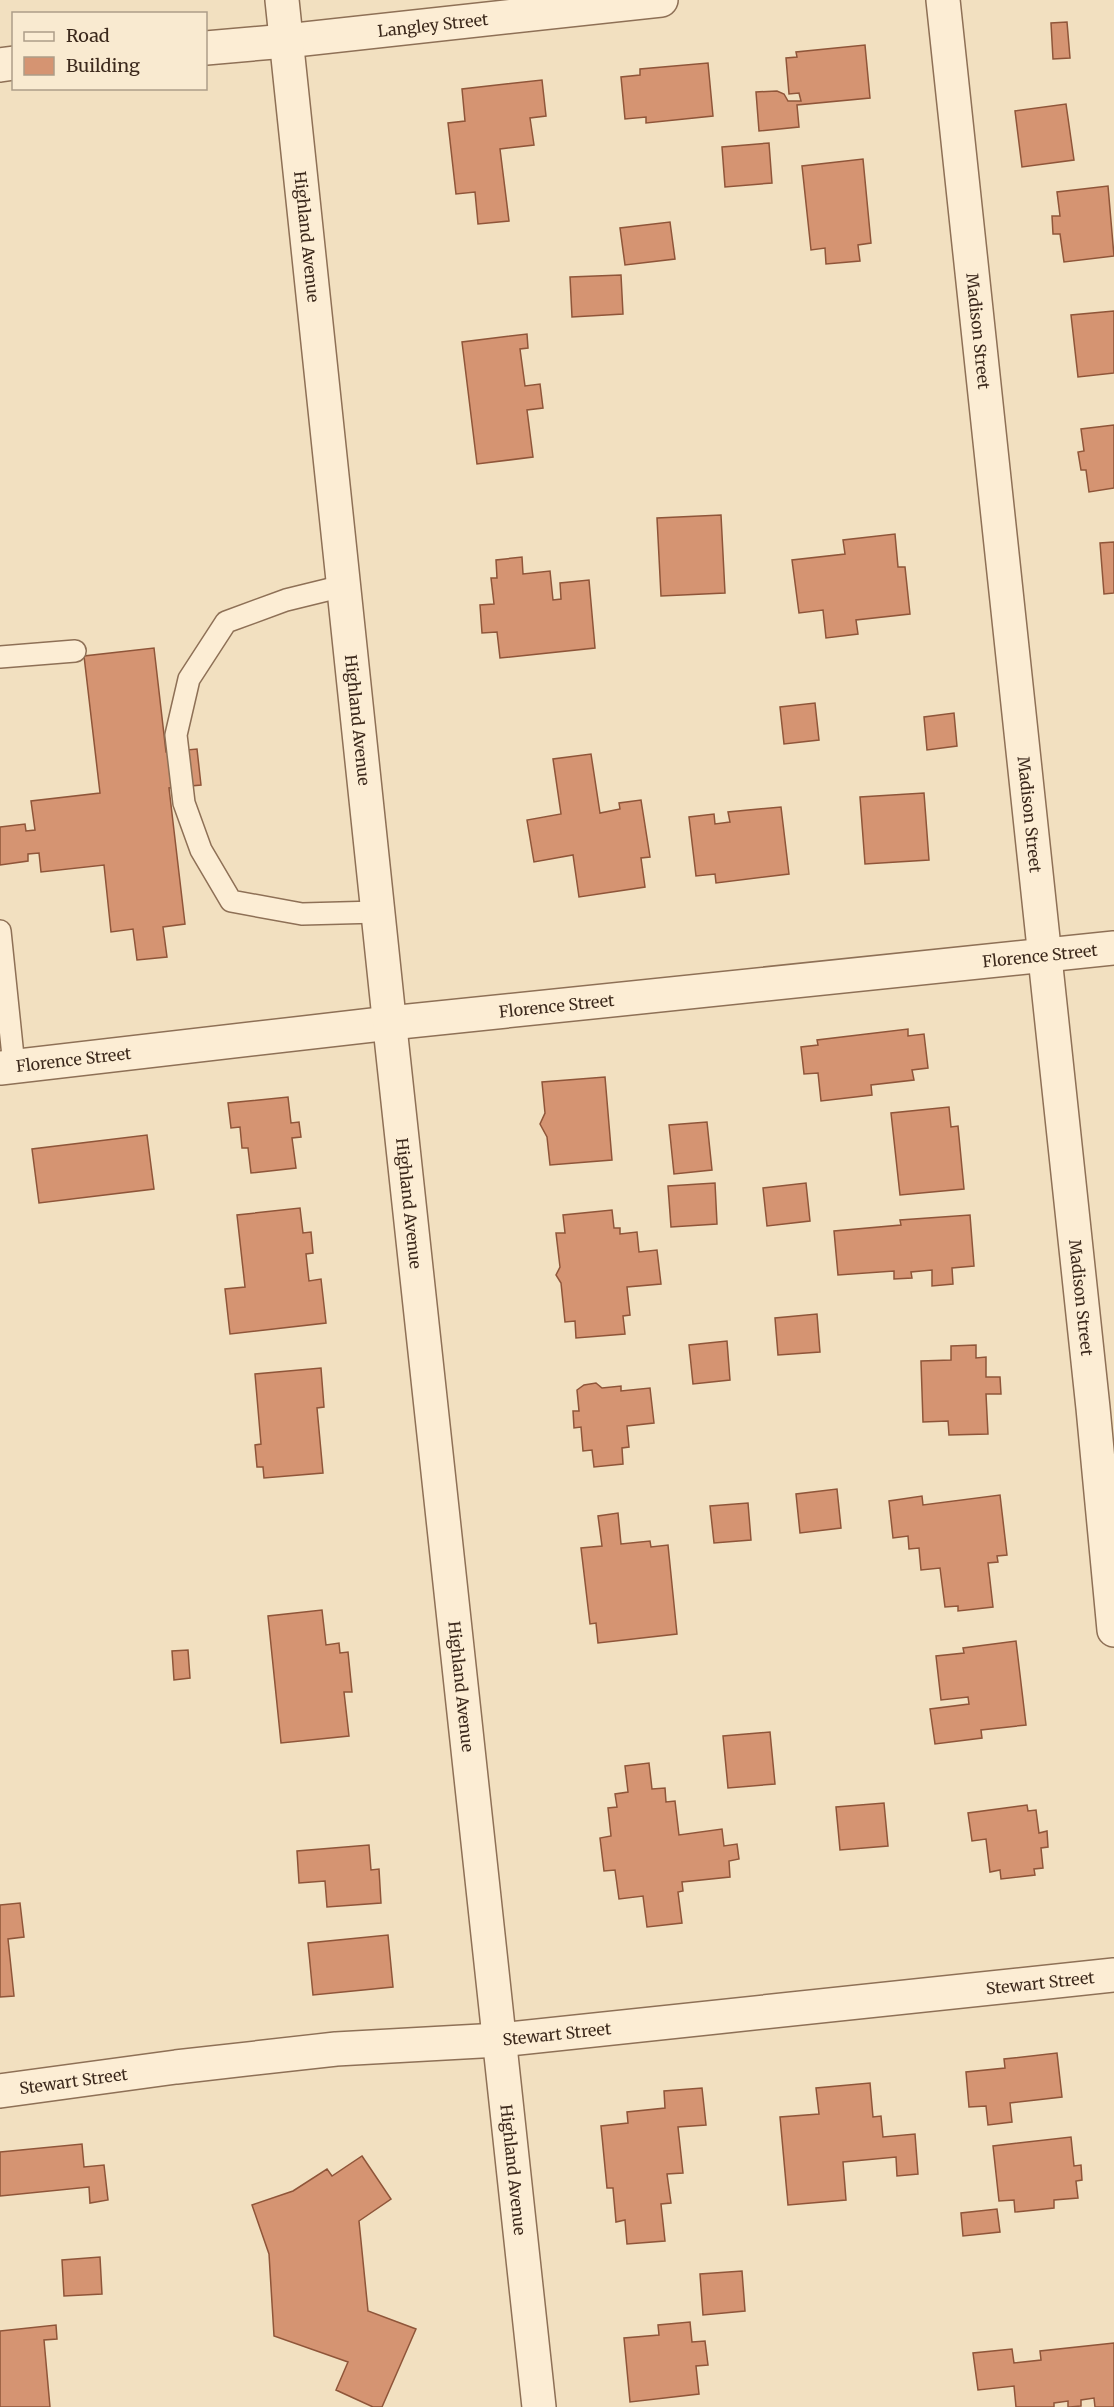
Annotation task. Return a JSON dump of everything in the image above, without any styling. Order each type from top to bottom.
[{"type":"street","name":"Highland Avenue","points":[[282,0],[539,2407]]},
{"type":"street","name":"Langley Street","points":[[207,48],[661,0]]},
{"type":"street","name":"Madison Street","points":[[943,0],[1114,1630]]},
{"type":"street","name":"Florence Street","points":[[7,1067],[390,1023],[1114,948]]},
{"type":"street","name":"Stewart Street","points":[[0,2091],[176,2067],[336,2049],[499,2040],[1114,1975]]},
{"type":"lane","points":[[343,586],[286,600],[226,622],[189,679],[176,735],[184,803],[201,850],[231,901],[302,914],[378,912]]},
{"type":"lane","points":[[0,657],[75,651]]},
{"type":"lane","points":[[0,932],[7,1067]]},
{"type":"building","points":[[1067,22],[1070,58],[1053,59],[1051,23]]},
{"type":"building","points":[[865,45],[870,98],[797,105],[799,127],[759,131],[756,92],[777,91],[784,94],[788,101],[801,101],[799,93],[789,94],[786,58],[797,57],[796,52]]},
{"type":"building","points":[[708,63],[713,116],[646,123],[646,117],[625,119],[621,77],[640,75],[640,69]]},
{"type":"building","points":[[542,80],[546,116],[530,118],[534,145],[500,149],[509,221],[478,224],[475,192],[456,194],[448,123],[465,121],[462,89]]},
{"type":"building","points":[[1066,104],[1074,160],[1022,167],[1015,111]]},
{"type":"building","points":[[769,143],[772,183],[725,187],[722,147]]},
{"type":"building","points":[[863,159],[871,243],[858,245],[860,261],[826,264],[825,248],[811,250],[802,166]]},
{"type":"building","points":[[1108,186],[1114,256],[1064,262],[1060,234],[1053,234],[1052,216],[1060,216],[1057,192]]},
{"type":"building","points":[[670,222],[675,259],[625,265],[620,228]]},
{"type":"building","points":[[621,275],[623,314],[572,317],[570,277]]},
{"type":"building","points":[[1114,311],[1114,373],[1078,377],[1071,315]]},
{"type":"building","points":[[527,334],[528,348],[520,349],[525,386],[540,384],[543,408],[527,410],[533,457],[477,464],[462,342]]},
{"type":"building","points":[[1114,425],[1114,488],[1089,492],[1086,470],[1081,470],[1078,452],[1084,451],[1081,429]]},
{"type":"building","points":[[721,515],[725,593],[661,596],[657,518]]},
{"type":"building","points":[[895,534],[898,567],[905,567],[910,614],[856,620],[858,634],[826,638],[823,610],[799,613],[792,560],[845,554],[843,540]]},
{"type":"building","points":[[1114,542],[1114,593],[1104,594],[1100,543]]},
{"type":"building","points":[[522,557],[523,574],[550,571],[553,600],[561,599],[560,583],[589,580],[595,648],[500,658],[497,632],[482,633],[480,605],[494,604],[491,578],[497,578],[496,560]]},
{"type":"building","points":[[154,648],[166,752],[197,749],[201,785],[169,788],[185,924],[163,927],[167,957],[137,960],[133,929],[111,932],[104,865],[41,872],[39,853],[28,854],[28,861],[0,865],[0,827],[25,824],[26,831],[35,830],[31,801],[100,793],[84,656]]},
{"type":"building","points":[[815,703],[819,740],[784,744],[780,707]]},
{"type":"building","points":[[954,713],[957,746],[927,750],[924,717]]},
{"type":"building","points":[[591,754],[600,813],[620,809],[619,803],[641,800],[650,857],[641,858],[645,887],[579,897],[573,855],[534,862],[527,820],[561,814],[553,759]]},
{"type":"building","points":[[924,793],[929,860],[865,864],[860,797]]},
{"type":"building","points":[[781,807],[789,874],[716,883],[715,874],[696,876],[689,817],[714,814],[715,824],[730,822],[728,812]]},
{"type":"building","points":[[908,1029],[908,1036],[924,1034],[928,1068],[912,1070],[914,1080],[871,1085],[872,1095],[821,1101],[818,1073],[804,1074],[801,1047],[818,1045],[817,1040]]},
{"type":"building","points":[[605,1077],[612,1160],[550,1165],[547,1137],[540,1124],[545,1113],[542,1082]]},
{"type":"building","points":[[288,1097],[291,1123],[299,1122],[301,1137],[292,1138],[296,1168],[251,1173],[248,1148],[242,1148],[240,1127],[231,1128],[228,1103]]},
{"type":"building","points":[[949,1107],[951,1127],[958,1126],[964,1189],[900,1195],[891,1113]]},
{"type":"building","points":[[707,1122],[712,1170],[674,1174],[669,1125]]},
{"type":"building","points":[[147,1135],[154,1189],[39,1203],[32,1149]]},
{"type":"building","points":[[715,1183],[717,1224],[671,1227],[668,1186]]},
{"type":"building","points":[[806,1183],[810,1221],[767,1226],[763,1188]]},
{"type":"building","points":[[300,1208],[303,1233],[311,1232],[313,1253],[306,1254],[309,1281],[321,1279],[326,1323],[230,1334],[225,1289],[245,1287],[237,1215]]},
{"type":"building","points":[[612,1210],[614,1228],[620,1228],[620,1234],[637,1232],[639,1252],[657,1250],[661,1284],[627,1287],[630,1315],[623,1316],[625,1334],[576,1338],[575,1321],[565,1322],[561,1283],[556,1275],[560,1267],[556,1233],[565,1233],[563,1215]]},
{"type":"building","points":[[970,1215],[974,1266],[952,1268],[953,1284],[932,1286],[932,1270],[911,1272],[912,1278],[894,1279],[894,1271],[838,1275],[834,1231],[901,1225],[900,1220]]},
{"type":"building","points":[[817,1314],[820,1352],[778,1355],[775,1318]]},
{"type":"building","points":[[727,1341],[730,1380],[693,1384],[689,1345]]},
{"type":"building","points":[[976,1345],[976,1358],[986,1357],[986,1377],[1000,1377],[1001,1394],[986,1394],[988,1434],[949,1435],[948,1421],[923,1422],[921,1361],[951,1360],[951,1346]]},
{"type":"building","points":[[321,1368],[324,1407],[317,1408],[323,1473],[264,1478],[263,1467],[257,1467],[255,1445],[261,1444],[255,1374]]},
{"type":"building","points":[[596,1383],[602,1388],[621,1386],[621,1391],[650,1388],[654,1423],[627,1426],[629,1447],[622,1448],[623,1464],[594,1467],[592,1450],[583,1451],[581,1427],[574,1428],[573,1411],[579,1411],[577,1390],[584,1385]]},
{"type":"building","points":[[837,1489],[841,1528],[800,1533],[796,1494]]},
{"type":"building","points":[[1000,1495],[1007,1555],[997,1556],[998,1562],[988,1563],[993,1607],[958,1611],[958,1606],[945,1607],[940,1568],[921,1570],[919,1548],[909,1549],[908,1536],[893,1538],[889,1501],[922,1496],[923,1505]]},
{"type":"building","points":[[748,1503],[751,1540],[714,1543],[710,1506]]},
{"type":"building","points":[[618,1513],[621,1544],[650,1541],[651,1547],[668,1545],[677,1634],[598,1643],[596,1623],[590,1624],[581,1548],[602,1546],[598,1516]]},
{"type":"building","points":[[322,1610],[326,1645],[339,1643],[340,1653],[348,1652],[352,1692],[344,1692],[349,1736],[281,1743],[268,1616]]},
{"type":"building","points":[[1016,1641],[1026,1725],[981,1730],[982,1738],[935,1744],[930,1709],[969,1704],[968,1697],[941,1700],[936,1656],[964,1653],[963,1648]]},
{"type":"building","points":[[188,1650],[190,1678],[174,1680],[172,1651]]},
{"type":"building","points":[[770,1732],[775,1784],[728,1788],[723,1736]]},
{"type":"building","points":[[649,1763],[652,1789],[665,1788],[666,1802],[675,1801],[679,1835],[722,1829],[724,1846],[737,1844],[739,1859],[729,1861],[730,1877],[682,1882],[683,1891],[678,1892],[682,1923],[647,1927],[643,1896],[619,1899],[615,1870],[604,1871],[600,1838],[611,1836],[608,1808],[617,1807],[615,1794],[628,1792],[625,1766]]},
{"type":"building","points":[[884,1803],[888,1846],[840,1850],[836,1807]]},
{"type":"building","points":[[1027,1805],[1028,1811],[1036,1810],[1039,1833],[1047,1831],[1048,1847],[1041,1848],[1043,1868],[1034,1869],[1035,1875],[1001,1879],[1000,1870],[990,1872],[986,1839],[972,1841],[968,1813]]},
{"type":"building","points":[[369,1845],[371,1870],[379,1869],[381,1903],[327,1907],[325,1881],[299,1883],[297,1851]]},
{"type":"building","points":[[20,1903],[24,1937],[8,1939],[14,1996],[0,1997],[0,1905]]},
{"type":"building","points":[[388,1935],[393,1987],[313,1995],[308,1943]]},
{"type":"building","points":[[1057,2053],[1062,2097],[1010,2103],[1012,2122],[988,2125],[986,2106],[969,2107],[966,2072],[1005,2068],[1004,2059]]},
{"type":"building","points":[[870,2083],[873,2117],[881,2116],[883,2137],[915,2134],[918,2174],[897,2176],[896,2157],[843,2162],[846,2200],[788,2205],[780,2117],[819,2114],[816,2088]]},
{"type":"building","points":[[702,2088],[706,2125],[678,2127],[683,2173],[667,2174],[671,2203],[661,2204],[665,2241],[627,2244],[625,2220],[616,2222],[613,2188],[607,2188],[601,2126],[628,2123],[627,2112],[665,2108],[664,2091]]},
{"type":"building","points":[[1071,2137],[1074,2166],[1081,2165],[1082,2180],[1076,2181],[1078,2198],[1054,2200],[1054,2208],[1015,2212],[1014,2200],[999,2201],[993,2146]]},
{"type":"building","points":[[82,2144],[84,2167],[104,2165],[108,2200],[90,2203],[89,2187],[0,2196],[0,2152]]},
{"type":"building","points":[[362,2156],[391,2199],[359,2221],[368,2311],[416,2329],[382,2407],[373,2407],[336,2390],[348,2362],[274,2336],[269,2254],[252,2205],[293,2191],[327,2169],[332,2176]]},
{"type":"building","points":[[997,2209],[1000,2232],[963,2236],[961,2213]]},
{"type":"building","points":[[100,2257],[102,2294],[64,2296],[62,2260]]},
{"type":"building","points":[[742,2271],[745,2311],[703,2315],[700,2274]]},
{"type":"building","points":[[690,2322],[692,2342],[705,2341],[708,2365],[696,2366],[699,2394],[630,2402],[624,2338],[659,2335],[658,2325]]},
{"type":"building","points":[[56,2325],[57,2339],[44,2340],[50,2407],[0,2407],[0,2331]]},
{"type":"building","points":[[1114,2343],[1114,2407],[1095,2407],[1094,2398],[1081,2400],[1081,2406],[1068,2407],[1068,2401],[1054,2403],[1054,2407],[1016,2407],[1014,2386],[978,2390],[973,2353],[1012,2349],[1014,2363],[1041,2360],[1040,2351]]}]
